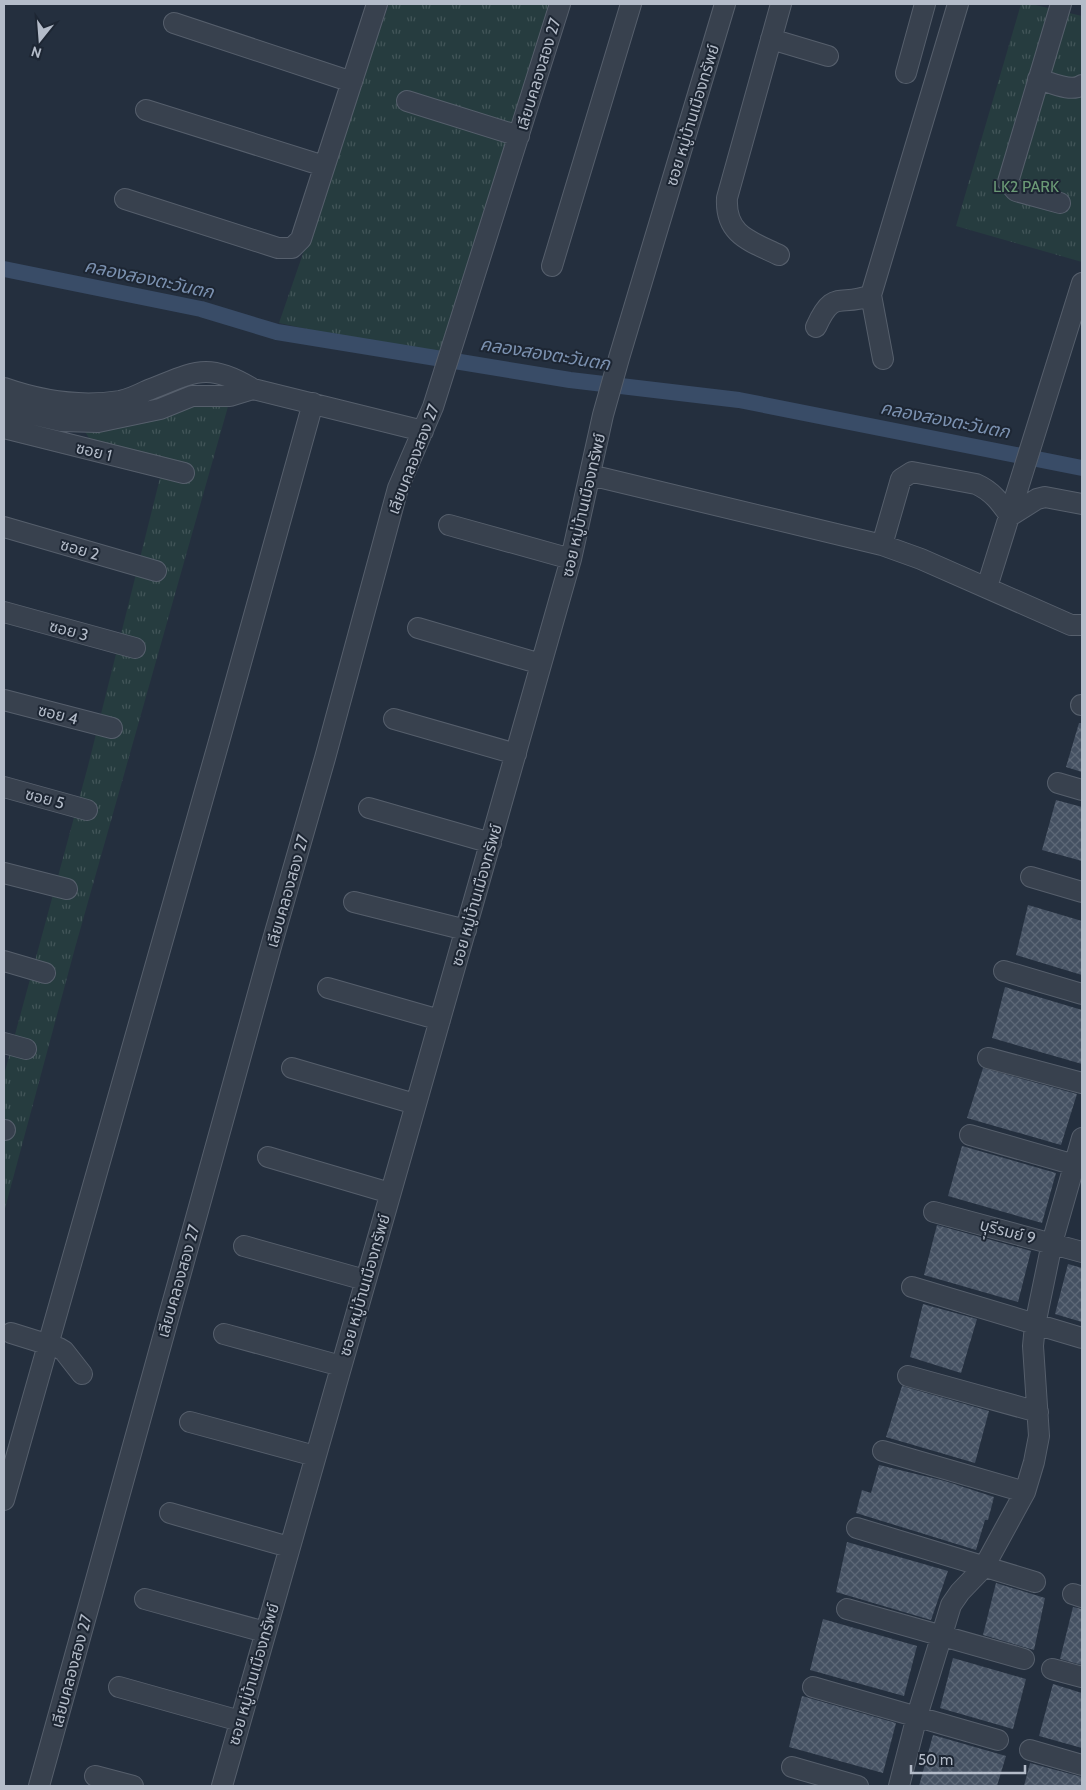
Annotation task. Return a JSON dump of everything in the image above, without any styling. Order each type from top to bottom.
[{"type":"street","points":[[125,199],[278,248],[292,248],[301,239],[377,4]]},
{"type":"street","name":"เลียบคลองสอง 27","points":[[39,1786],[272,943],[326,758],[398,488],[433,407],[560,4]]},
{"type":"street","points":[[552,266],[631,4]]},
{"type":"street","name":"ซอย หมู่บ้านเมืองทรัพย์","points":[[222,1786],[572,559],[604,415],[619,358],[725,4]]},
{"type":"street","points":[[779,255],[742,237],[734,228],[727,213],[728,198],[781,4]]},
{"type":"street","points":[[906,73],[925,4]]},
{"type":"street","points":[[883,359],[871,295],[958,4]]},
{"type":"street","points":[[1060,203],[1016,191],[1008,182],[1061,4]]},
{"type":"street","points":[[174,23],[352,82]]},
{"type":"street","points":[[771,39],[828,56]]},
{"type":"street","points":[[1038,79],[1067,87],[1082,85]]},
{"type":"street","points":[[407,101],[519,136]]},
{"type":"street","points":[[146,110],[324,166]]},
{"type":"street","points":[[987,587],[1082,283]]},
{"type":"street","points":[[816,327],[829,304],[838,299],[863,298],[871,295]]},
{"type":"street","points":[[4,388],[52,400],[124,409],[160,409],[192,396],[230,396],[253,389],[313,402],[423,431]]},
{"type":"street","points":[[4,1500],[313,402]]},
{"type":"street","points":[[4,408],[62,421],[98,422],[124,409]]},
{"type":"street","name":"ซอย 1","points":[[4,428],[184,474]]},
{"type":"street","points":[[882,545],[901,479],[912,472],[984,487],[1012,510]]},
{"type":"street","points":[[590,475],[882,545],[987,587],[1071,625],[1078,627],[1082,625]]},
{"type":"street","points":[[1012,510],[1045,497],[1082,504]]},
{"type":"street","points":[[449,525],[572,559]]},
{"type":"street","name":"ซอย 2","points":[[4,527],[156,571]]},
{"type":"street","name":"ซอย 3","points":[[4,612],[135,648]]},
{"type":"street","points":[[418,628],[541,664]]},
{"type":"street","name":"ซอย 4","points":[[4,700],[112,728]]},
{"type":"street","points":[[394,719],[516,754]]},
{"type":"street","points":[[1058,783],[1082,790]]},
{"type":"street","name":"ซอย 5","points":[[4,787],[87,810]]},
{"type":"street","points":[[369,808],[490,843]]},
{"type":"street","points":[[4,873],[67,889]]},
{"type":"street","points":[[1031,877],[1082,892]]},
{"type":"street","points":[[354,902],[466,930]]},
{"type":"street","points":[[4,961],[45,973]]},
{"type":"street","points":[[1004,971],[1082,994]]},
{"type":"street","points":[[328,988],[440,1020]]},
{"type":"street","points":[[4,1043],[26,1049]]},
{"type":"street","points":[[988,1058],[1082,1083]]},
{"type":"street","points":[[292,1068],[415,1104]]},
{"type":"street","points":[[970,1135],[1079,1166]]},
{"type":"street","points":[[899,1786],[917,1716],[952,1605],[960,1592],[984,1567],[1025,1492],[1039,1436],[1033,1346],[1035,1326],[1052,1243],[1079,1166],[1082,1138]]},
{"type":"street","points":[[268,1157],[390,1192]]},
{"type":"street","name":"บุุรีรมย์ 9","points":[[934,1212],[1082,1252]]},
{"type":"street","points":[[244,1246],[365,1280]]},
{"type":"street","points":[[912,1287],[1035,1326],[1082,1338]]},
{"type":"street","points":[[11,1333],[64,1351],[82,1374]]},
{"type":"street","points":[[224,1334],[341,1366]]},
{"type":"street","points":[[908,1376],[1038,1412]]},
{"type":"street","points":[[190,1422],[315,1456]]},
{"type":"street","points":[[883,1452],[1025,1492]]},
{"type":"street","points":[[170,1513],[289,1547]]},
{"type":"street","points":[[857,1528],[1035,1582]]},
{"type":"street","points":[[145,1599],[265,1632]]},
{"type":"street","points":[[847,1609],[1024,1659]]},
{"type":"street","points":[[1052,1669],[1082,1677]]},
{"type":"street","points":[[119,1687],[240,1721]]},
{"type":"street","points":[[813,1687],[998,1740]]},
{"type":"street","points":[[1030,1750],[1082,1765]]},
{"type":"street","points":[[792,1767],[858,1786]]},
{"type":"street","points":[[95,1776],[133,1786]]},
{"type":"green space","points":[[389,4],[551,4],[451,360],[279,323]]},
{"type":"green space","name":"LK2 PARK","points":[[1021,4],[1031,4],[1082,16],[1082,262],[956,226]]},
{"type":"green space","points":[[194,400],[229,403],[75,948],[4,1212],[4,1075],[88,766],[160,478],[153,466],[92,443],[84,430]]},
{"type":"building","points":[[1079,723],[1082,723],[1082,772],[1066,767]]},
{"type":"building","points":[[1056,800],[1082,807],[1082,861],[1042,850]]},
{"type":"building","points":[[1028,905],[1082,921],[1082,975],[1016,955]]},
{"type":"building","points":[[1005,987],[1082,1010],[1082,1064],[992,1038]]},
{"type":"building","points":[[983,1068],[1077,1094],[1061,1145],[967,1118]]},
{"type":"building","points":[[962,1146],[1056,1173],[1042,1223],[948,1196]]},
{"type":"building","points":[[937,1225],[1031,1251],[1018,1302],[924,1275]]},
{"type":"building","points":[[1068,1264],[1082,1268],[1082,1322],[1055,1314]]},
{"type":"building","points":[[923,1304],[977,1319],[961,1373],[910,1357]]},
{"type":"building","points":[[902,1386],[989,1411],[975,1463],[886,1437]]},
{"type":"building","points":[[879,1465],[945,1481],[994,1497],[988,1520],[985,1520],[976,1550],[856,1513],[862,1490],[871,1493]]},
{"type":"building","points":[[847,1542],[948,1571],[931,1620],[836,1592]]},
{"type":"building","points":[[996,1583],[1045,1598],[1034,1650],[983,1635]]},
{"type":"building","points":[[1073,1607],[1082,1609],[1082,1665],[1060,1659]]},
{"type":"building","points":[[823,1619],[917,1646],[904,1696],[810,1670]]},
{"type":"building","points":[[953,1658],[1026,1679],[1013,1729],[940,1708]]},
{"type":"building","points":[[1053,1684],[1082,1693],[1082,1748],[1039,1736]]},
{"type":"building","points":[[802,1696],[896,1723],[883,1773],[789,1747]]},
{"type":"building","points":[[933,1735],[1006,1756],[997,1786],[919,1786]]},
{"type":"building","points":[[1030,1763],[1082,1777],[1082,1786],[1024,1786]]},
{"type":"waterway","name":"คลองสองตะวันตก","points":[[4,269],[201,309],[277,332],[570,380],[739,400],[1082,468]]}]
